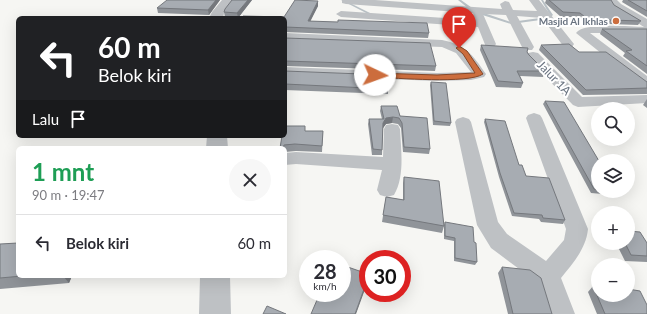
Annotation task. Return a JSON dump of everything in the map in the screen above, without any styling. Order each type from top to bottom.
[{"type":"street","points":[[217,16],[218,12],[228,0]]},
{"type":"street","points":[[472,0],[490,44]]},
{"type":"street","name":"Jalur 1A","points":[[503,0],[530,51],[578,102],[647,99]]},
{"type":"street","points":[[534,0],[568,44]]},
{"type":"street","points":[[612,0],[617,6],[647,24]]},
{"type":"street","points":[[616,0],[647,17]]},
{"type":"street","points":[[482,24],[340,17],[346,1],[545,15]]},
{"type":"street","points":[[647,30],[590,30],[582,33],[647,83]]},
{"type":"street","points":[[287,37],[432,42],[452,45],[465,53],[479,74],[472,76],[437,77],[287,71]]},
{"type":"street","points":[[534,118],[577,229],[576,239],[572,247],[548,276]]},
{"type":"street","points":[[463,122],[488,225],[499,241],[548,276],[562,314]]},
{"type":"street","points":[[387,190],[392,164],[392,129]]},
{"type":"street","points":[[287,159],[296,158],[392,164]]},
{"type":"street","points":[[215,278],[215,314]]},
{"type":"building","points":[[167,0],[216,0],[208,10],[157,8]]},
{"type":"building","points":[[232,0],[248,0],[237,13],[224,12]]},
{"type":"building","points":[[295,0],[318,1],[308,21],[338,22],[338,20],[427,23],[429,33],[287,27],[287,16],[285,16]]},
{"type":"building","points":[[549,0],[611,0],[614,5],[641,21],[590,21],[580,13],[563,12]]},
{"type":"building","points":[[628,0],[647,0],[647,11]]},
{"type":"building","points":[[602,29],[647,29],[647,66],[626,51],[632,50]]},
{"type":"building","points":[[287,38],[430,43],[436,66],[287,61]]},
{"type":"building","points":[[569,44],[579,52],[606,52],[647,82],[647,88],[586,90],[541,45]]},
{"type":"building","points":[[481,45],[528,48],[527,52],[529,55],[545,71],[517,71],[523,83],[498,81]]},
{"type":"building","points":[[287,71],[387,75],[388,89],[287,84]]},
{"type":"building","points":[[431,82],[446,83],[451,123],[434,121]]},
{"type":"building","points":[[545,101],[564,102],[595,154],[591,154],[591,184]]},
{"type":"building","points":[[381,106],[397,106],[400,116],[427,118],[430,149],[404,147],[402,123],[399,118],[393,117],[386,118],[383,123],[382,150],[373,149],[369,119],[384,119]]},
{"type":"building","points":[[485,119],[505,121],[519,165],[522,165],[526,176],[549,178],[565,220],[543,218],[542,215],[514,213],[500,173]]},
{"type":"building","points":[[287,126],[305,126],[305,131],[323,131],[322,146],[295,144],[280,146],[282,138],[287,138]]},
{"type":"building","points":[[404,177],[439,181],[444,226],[383,215],[386,197],[404,200]]},
{"type":"building","points":[[445,222],[473,227],[477,262],[455,258],[455,238],[445,236]]},
{"type":"building","points":[[635,232],[640,232],[647,243],[647,256],[631,255],[628,250],[635,250]]},
{"type":"building","points":[[16,243],[16,277],[0,278],[0,244]]},
{"type":"building","points":[[502,267],[530,270],[541,278],[552,314],[513,314]]},
{"type":"building","points":[[351,268],[359,271],[359,302],[355,314],[311,314],[316,302],[351,302]]},
{"type":"building","points":[[635,290],[640,291],[647,305],[647,314],[605,314],[600,302],[635,302]]},
{"type":"building","points":[[267,306],[286,314],[263,314]]},
{"type":"waterway","points":[[342,0],[371,14]]},
{"type":"waterway","points":[[459,0],[474,11],[511,23],[548,18],[552,15],[542,0]]},
{"type":"place","name":"Masjid Al Ikhlas","points":[[616,21]]},
{"type":"route","points":[[375,75],[437,77],[472,76],[479,74],[465,53],[459,48]]}]
